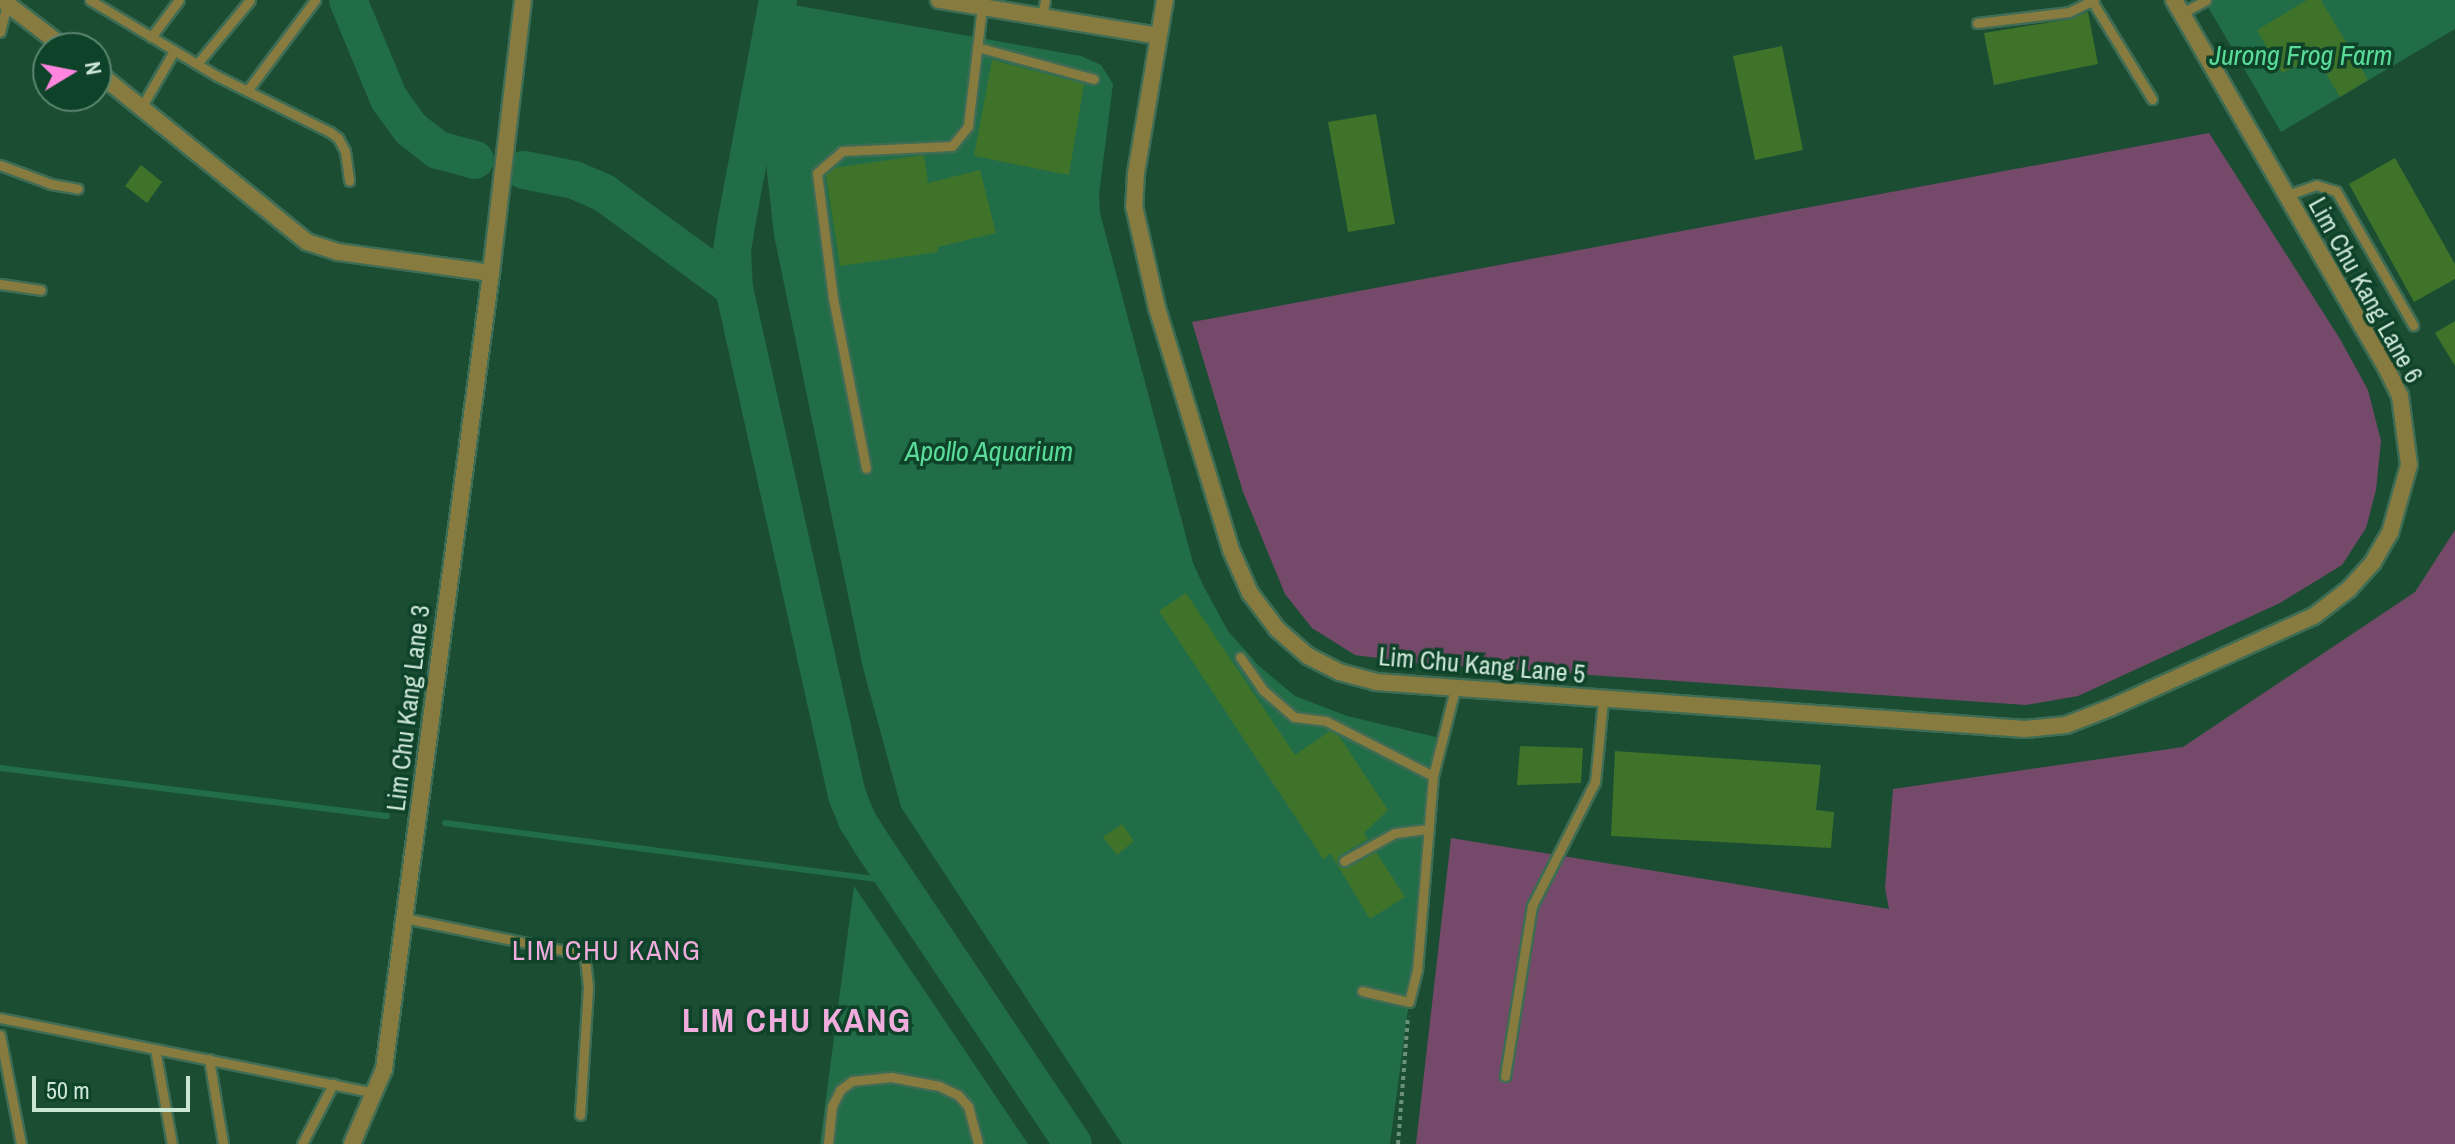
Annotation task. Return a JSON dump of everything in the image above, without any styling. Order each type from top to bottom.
[{"type":"street","name":"Lim Chu Kang Lane 3","points":[[352,1144],[384,1069],[491,273],[523,0]]},
{"type":"street","points":[[939,0],[982,7],[1043,8],[1158,36]]},
{"type":"street","name":"Lim Chu Kang Lane 5","points":[[1165,0],[1136,173],[1134,206],[1157,308],[1231,550],[1250,593],[1277,629],[1308,656],[1339,672],[1376,682],[2025,729],[2066,725]]},
{"type":"street","points":[[4,2],[44,32]]},
{"type":"street","name":"Lim Chu Kang Lane 6","points":[[2066,725],[2314,616],[2349,589],[2373,562],[2390,533],[2409,465],[2400,396],[2178,7]]},
{"type":"street","points":[[112,83],[307,242],[338,252],[491,273]]},
{"type":"lane","points":[[90,0],[197,64],[338,138],[345,151],[349,181]]},
{"type":"lane","points":[[106,9],[113,0]]},
{"type":"lane","points":[[151,37],[179,0]]},
{"type":"lane","points":[[197,64],[250,0]]},
{"type":"lane","points":[[247,91],[315,0]]},
{"type":"lane","points":[[2178,7],[2206,0]]},
{"type":"lane","points":[[1977,23],[2069,12],[2093,1],[2152,99]]},
{"type":"lane","points":[[0,32],[4,2]]},
{"type":"lane","points":[[866,468],[833,298],[817,173],[842,151],[952,146],[968,126],[982,7]]},
{"type":"lane","points":[[977,47],[1094,79]]},
{"type":"lane","points":[[142,106],[174,51]]},
{"type":"lane","points":[[0,165],[51,184],[78,189]]},
{"type":"lane","points":[[2287,195],[2316,185],[2336,191],[2413,325]]},
{"type":"lane","points":[[0,284],[41,290]]},
{"type":"lane","points":[[1240,657],[1263,690],[1294,717],[1326,721],[1433,776]]},
{"type":"lane","points":[[1362,991],[1409,1002],[1417,971],[1433,776],[1455,689]]},
{"type":"lane","points":[[1505,1076],[1532,906],[1595,782],[1603,700]]},
{"type":"lane","points":[[1344,861],[1395,833],[1429,829]]},
{"type":"lane","points":[[404,918],[581,954],[585,958],[588,988],[580,1115]]},
{"type":"lane","points":[[0,1018],[376,1093]]},
{"type":"lane","points":[[0,1035],[21,1144]]},
{"type":"lane","points":[[155,1049],[172,1144]]},
{"type":"lane","points":[[209,1059],[223,1144]]},
{"type":"lane","points":[[828,1144],[832,1106],[840,1090],[852,1081],[891,1077],[927,1083],[958,1095],[968,1106],[978,1144]]},
{"type":"lane","points":[[302,1144],[333,1084]]},
{"type":"path","points":[[1398,1144],[1409,1002]]},
{"type":"shaded area","points":[[2209,133],[2340,339],[2368,390],[2381,441],[2376,490],[2366,528],[2342,565],[2280,603],[2078,696],[2026,705],[1415,663],[1355,655],[1312,628],[1285,594],[1243,492],[1192,322]]},
{"type":"shaded area","points":[[2455,530],[2455,1144],[1416,1144],[1451,838],[1889,909],[1885,888],[1893,789],[2183,747],[2415,592]]},
{"type":"water","name":"Jurong Frog Farm","points":[[2204,0],[2455,0],[2455,29],[2281,132]]},
{"type":"water","name":"Apollo Aquarium","points":[[794,5],[1081,56],[1101,65],[1113,84],[1099,194],[1100,213],[1193,563],[1204,587],[1228,631],[1259,666],[1295,696],[1347,716],[1444,739],[1390,1144],[1122,1144],[901,807],[863,668],[774,235],[764,145]]},
{"type":"water","points":[[854,886],[1028,1144],[820,1144]]},
{"type":"building","points":[[2307,0],[2321,0],[2368,80],[2340,97],[2316,57],[2282,73],[2257,30]]},
{"type":"building","points":[[2088,12],[2098,64],[1994,85],[1984,33],[2070,19]]},
{"type":"building","points":[[1782,46],[1803,150],[1755,160],[1733,56]]},
{"type":"building","points":[[992,60],[1084,84],[1069,175],[974,156]]},
{"type":"building","points":[[1376,114],[1395,224],[1348,232],[1328,122]]},
{"type":"building","points":[[924,155],[928,183],[980,170],[996,233],[938,247],[938,252],[840,266],[826,175],[833,168]]},
{"type":"building","points":[[2395,158],[2455,264],[2455,279],[2414,302],[2349,184]]},
{"type":"building","points":[[141,165],[162,182],[147,203],[125,186]]},
{"type":"building","points":[[2455,321],[2455,366],[2435,333]]},
{"type":"building","points":[[1186,593],[1295,755],[1330,731],[1339,736],[1388,810],[1364,833],[1368,839],[1340,855],[1337,864],[1347,868],[1376,852],[1405,897],[1370,919],[1330,853],[1324,860],[1159,611]]},
{"type":"building","points":[[1520,746],[1583,748],[1581,783],[1517,785]]},
{"type":"building","points":[[1615,751],[1821,765],[1816,810],[1834,812],[1831,848],[1611,836]]},
{"type":"building","points":[[1122,824],[1134,841],[1117,855],[1103,837]]},
{"type":"waterway","points":[[348,0],[389,99],[411,129],[438,150],[475,160]]},
{"type":"waterway","points":[[778,0],[737,219],[732,252],[734,288],[847,795],[857,820],[876,850],[1073,1144]]},
{"type":"waterway","points":[[524,170],[574,180],[604,193],[734,288]]},
{"type":"waterway","points":[[0,768],[387,816]]},
{"type":"waterway","points":[[445,823],[898,882]]},
{"type":"district","name":"LIM CHU KANG","points":[[607,950]]},
{"type":"district","name":"LIM CHU KANG","points":[[797,1021]]}]
